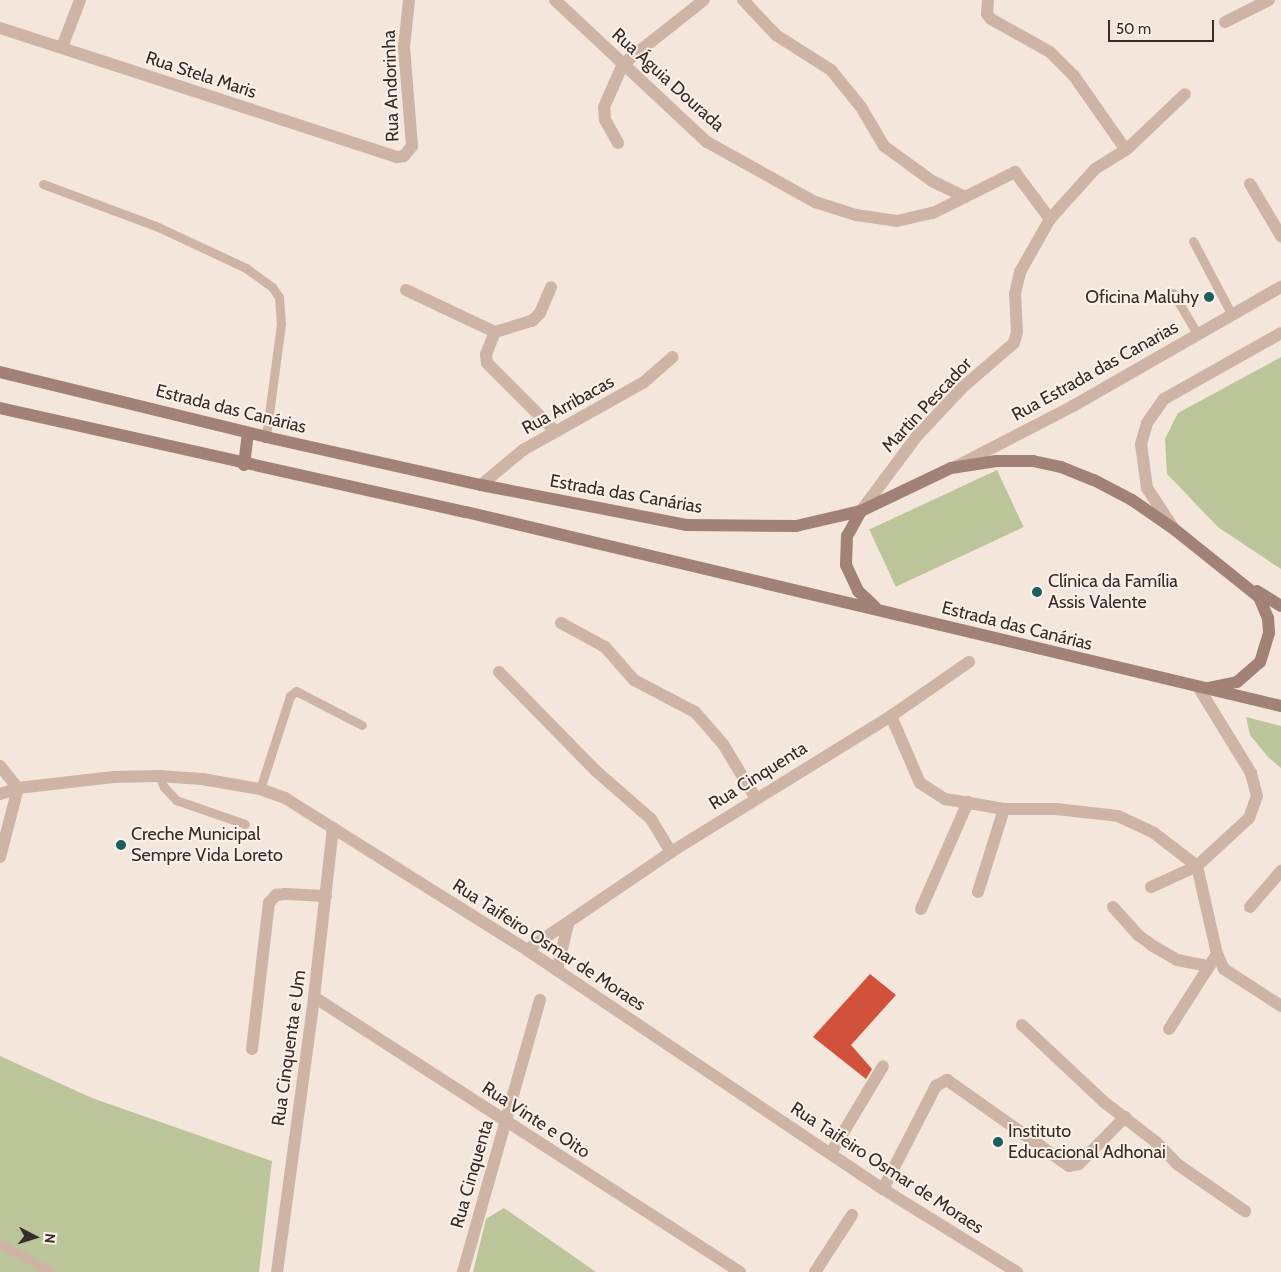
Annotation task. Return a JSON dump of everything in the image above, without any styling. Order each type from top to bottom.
[{"type":"main road","name":"Estrada das Canárias","points":[[0,372],[248,433],[481,485],[688,525],[796,526],[861,511],[951,468],[996,461],[1033,461],[1062,467],[1094,480],[1174,529],[1242,582]]},
{"type":"main road","name":"Estrada das Canárias","points":[[0,408],[244,465],[466,512],[880,610],[978,636],[1281,706]]},
{"type":"main road","points":[[244,465],[248,433]]},
{"type":"main road","points":[[861,511],[847,536],[846,565],[858,591],[880,610]]},
{"type":"main road","points":[[1242,582],[1281,606]]},
{"type":"main road","points":[[1203,687],[1237,682],[1260,662],[1266,648],[1268,618],[1259,598],[1242,582]]},
{"type":"street","points":[[62,48],[80,0]]},
{"type":"street","name":"Rua Andorinha","points":[[392,156],[404,156],[412,146],[404,47],[409,0]]},
{"type":"street","name":"Rua Águia Dourada","points":[[555,0],[707,142],[814,202],[856,215],[897,221],[933,213],[1015,172],[1050,219]]},
{"type":"street","points":[[618,143],[605,120],[604,107],[623,64],[704,0]]},
{"type":"street","points":[[743,0],[776,35],[831,70],[862,107],[872,130],[884,146],[904,163],[965,197]]},
{"type":"street","points":[[988,0],[987,14],[991,19],[1050,52],[1074,76],[1126,150]]},
{"type":"street","points":[[1225,22],[1269,0]]},
{"type":"street","name":"Rua Stela Maris","points":[[0,28],[392,156]]},
{"type":"street","name":"Martin Pescador","points":[[861,511],[881,481],[917,436],[963,387],[1014,343],[1018,332],[1015,294],[1020,272],[1050,219],[1095,170],[1126,150],[1185,94]]},
{"type":"street","points":[[1250,184],[1281,236]]},
{"type":"street","points":[[406,290],[495,332],[532,321],[540,313],[551,287]]},
{"type":"street","name":"Rua Estrada das Canarias","points":[[951,468],[1073,406],[1281,287]]},
{"type":"street","points":[[495,332],[486,354],[487,363],[555,431]]},
{"type":"street","points":[[1174,529],[1147,488],[1142,444],[1147,423],[1164,399],[1281,333]]},
{"type":"street","name":"Rua Arribacas","points":[[481,485],[522,450],[644,382],[673,357]]},
{"type":"street","points":[[561,623],[605,648],[630,677],[695,712],[723,744],[755,797]]},
{"type":"street","name":"Rua Cinquenta","points":[[527,950],[755,797],[891,716],[969,662]]},
{"type":"street","points":[[499,672],[590,765],[651,819],[671,852]]},
{"type":"street","points":[[1151,887],[1197,866],[1249,818],[1257,796],[1251,773],[1203,687]]},
{"type":"street","points":[[891,716],[920,783],[945,799],[1004,809],[1056,809],[1118,816],[1154,832],[1197,866],[1217,954],[1224,969],[1281,1006]]},
{"type":"street","points":[[0,766],[18,788],[0,857]]},
{"type":"street","name":"Rua Taifeiro Osmar de Moraes","points":[[0,794],[18,788],[113,777],[159,776],[202,779],[260,789],[285,798],[558,970],[883,1189],[1017,1272]]},
{"type":"street","points":[[921,909],[968,802]]},
{"type":"street","points":[[978,892],[1004,809]]},
{"type":"street","name":"Rua Cinquenta e Um","points":[[277,1272],[314,997],[333,828]]},
{"type":"street","points":[[1250,906],[1281,871]]},
{"type":"street","points":[[252,1049],[269,903],[276,895],[326,896]]},
{"type":"street","points":[[1113,907],[1138,935],[1153,946],[1177,960],[1208,966]]},
{"type":"street","points":[[558,970],[568,924]]},
{"type":"street","points":[[1169,1028],[1217,954]]},
{"type":"street","name":"Rua Vinte e Oito","points":[[314,997],[740,1272]]},
{"type":"street","name":"Rua Cinquenta","points":[[463,1272],[540,1000]]},
{"type":"street","points":[[1022,1025],[1125,1117],[1156,1142],[1177,1164],[1245,1211]]},
{"type":"street","points":[[831,1153],[883,1066]]},
{"type":"street","points":[[883,1189],[936,1086],[942,1082],[958,1085],[1069,1166],[1079,1164],[1125,1117]]},
{"type":"street","points":[[815,1272],[852,1215]]},
{"type":"lane","points":[[43,184],[156,226],[246,268],[272,287],[279,297],[280,324],[266,437]]},
{"type":"lane","points":[[1193,241],[1232,315]]},
{"type":"lane","points":[[1174,293],[1198,335]]},
{"type":"lane","points":[[260,789],[290,696],[296,692],[362,725]]},
{"type":"lane","points":[[159,776],[164,787],[176,800],[245,824]]},
{"type":"lane","points":[[0,1244],[51,1272]]},
{"type":"green space","points":[[1281,357],[1281,569],[1218,527],[1167,474],[1165,439],[1178,413]]},
{"type":"green space","points":[[997,470],[1024,527],[896,587],[869,530]]},
{"type":"green space","points":[[1246,717],[1281,726],[1281,768],[1268,757],[1250,735]]},
{"type":"green space","points":[[0,1056],[92,1098],[272,1161],[259,1272],[0,1272]]},
{"type":"green space","points":[[504,1208],[596,1272],[473,1272],[486,1219]]},
{"type":"building","points":[[870,974],[896,995],[851,1045],[872,1069],[866,1079],[813,1037]]},
{"type":"place","name":"Oficina Maluhy","points":[[1209,297]]},
{"type":"place","name":"Clínica da Família Assis Valente","points":[[1037,592]]},
{"type":"place","name":"Creche Municipal Sempre Vida Loreto","points":[[121,845]]},
{"type":"place","name":"Instituto Educacional Adhonai","points":[[998,1142]]}]
